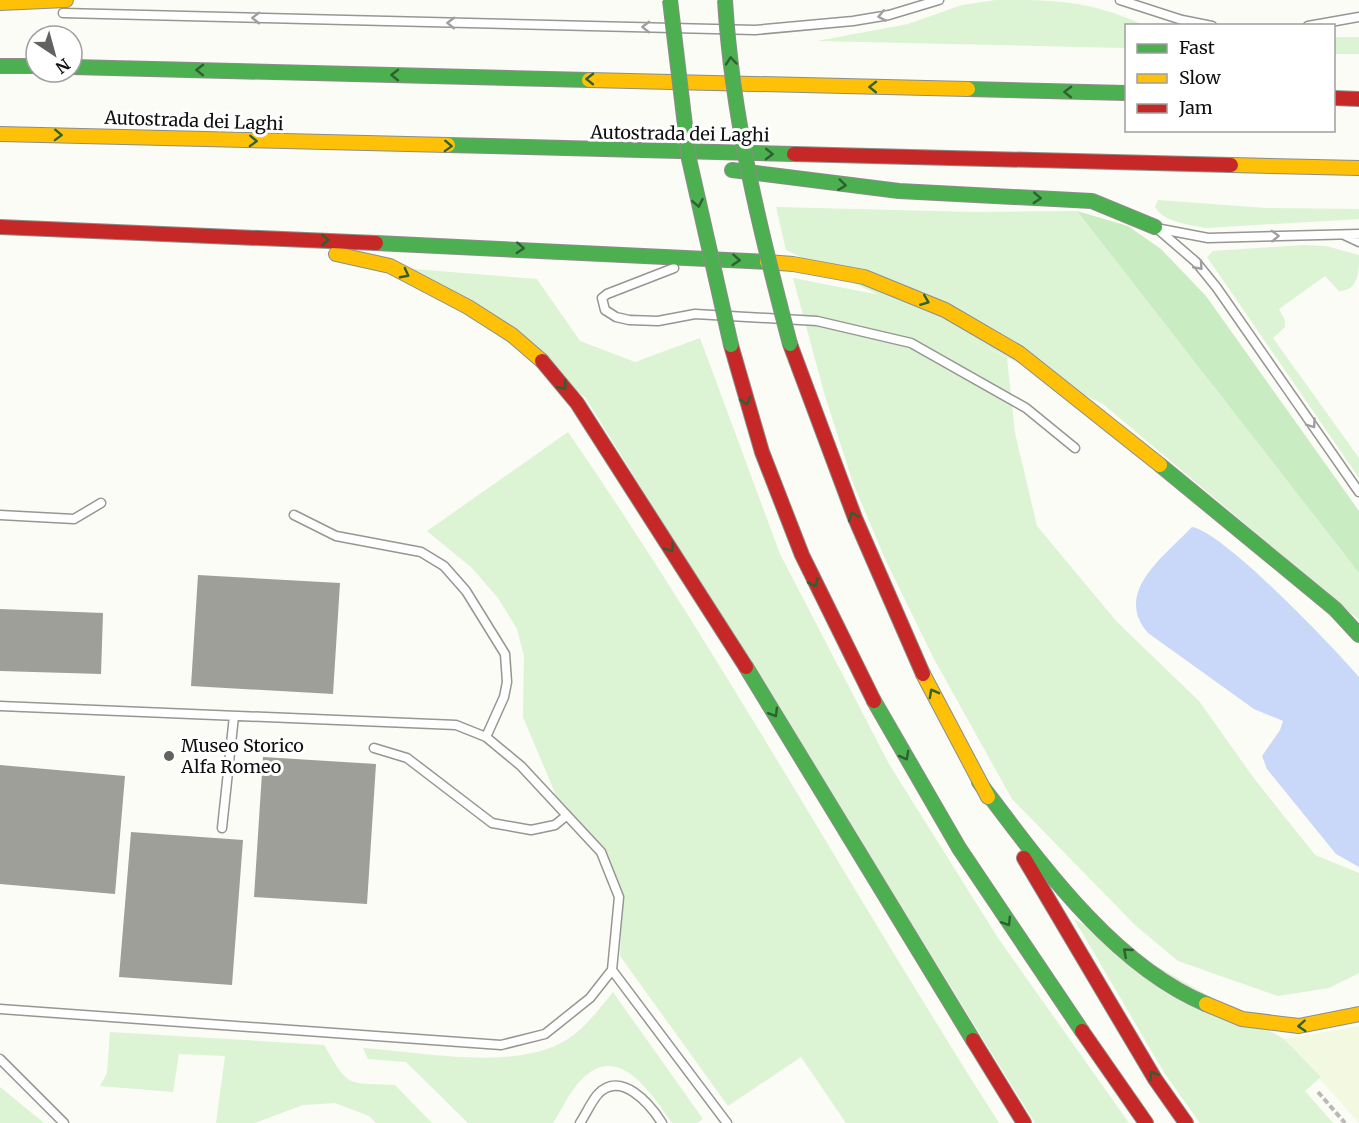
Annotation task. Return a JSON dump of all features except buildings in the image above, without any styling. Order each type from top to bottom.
[{"type":"main road","points":[[0,3],[66,0]]},
{"type":"main road","points":[[670,0],[689,159],[731,345],[750,417],[792,532],[862,680],[926,794],[1023,949],[1146,1123]]},
{"type":"main road","points":[[725,0],[732,72],[745,160],[761,235],[790,344],[850,509],[902,635],[979,782],[1155,1079],[1186,1123]]},
{"type":"main road","points":[[0,66],[24,66]]},
{"type":"main road","points":[[84,67],[1125,93]]},
{"type":"main road","points":[[1335,98],[1359,99]]},
{"type":"main road","name":"Autostrada dei Laghi","points":[[0,134],[1359,168]]},
{"type":"main road","points":[[619,151],[713,167],[899,192],[1092,201],[1114,208],[1155,227]]},
{"type":"main road","points":[[0,227],[183,237],[351,240],[700,258],[793,264],[864,277],[945,310],[989,334],[1048,374],[1250,537],[1335,609],[1359,635]]},
{"type":"main road","points":[[183,237],[336,254],[390,266],[468,307],[512,334],[544,363],[577,403],[732,644],[1024,1123]]},
{"type":"main road","points":[[979,782],[1056,881],[1086,914],[1144,967],[1182,993],[1215,1009],[1276,1026],[1300,1027],[1359,1014]]},
{"type":"lane","points":[[56,13],[755,30],[853,21],[889,15],[939,0]]},
{"type":"lane","points":[[1120,0],[1202,24]]},
{"type":"lane","points":[[0,10],[33,12]]},
{"type":"lane","points":[[1319,24],[1359,17]]},
{"type":"lane","points":[[1155,227],[1208,238],[1359,234]]},
{"type":"lane","points":[[1155,227],[1196,262],[1217,288],[1359,492]]},
{"type":"lane","points":[[1341,234],[1359,242]]},
{"type":"lane","points":[[700,258],[607,294],[602,298],[605,310],[615,317],[629,320],[658,321],[695,314],[817,321],[911,343],[1026,408],[1075,448]]},
{"type":"lane","points":[[0,515],[74,519],[101,503]]},
{"type":"lane","points":[[294,515],[336,536],[421,552],[444,566],[466,591],[505,654],[507,682],[504,698],[486,737]]},
{"type":"lane","points":[[0,706],[234,716],[355,718],[456,725],[486,737],[521,766],[601,852],[619,897],[612,970],[590,998],[545,1034],[501,1045],[0,1009]]},
{"type":"lane","points":[[222,828],[234,716]]},
{"type":"lane","points":[[374,748],[407,758],[492,823],[531,830],[555,825],[566,816]]},
{"type":"lane","points":[[612,970],[727,1123]]},
{"type":"lane","points":[[0,1059],[64,1123]]},
{"type":"lane","points":[[580,1123],[598,1094],[611,1085],[622,1085],[651,1106],[662,1123]]},
{"type":"path","points":[[1318,1092],[1345,1123]]},
{"type":"green space","points":[[996,0],[1054,1],[1088,6],[1141,24],[1125,24],[1125,48],[817,41],[908,24],[962,5]]},
{"type":"green space","points":[[1335,37],[1359,37],[1359,54],[1335,54]]},
{"type":"green space","points":[[1158,200],[1266,208],[1359,209],[1359,219],[1206,228],[1178,222],[1164,216],[1155,207]]},
{"type":"green space","points":[[776,207],[974,212],[1077,211],[1359,573],[1359,620],[1103,404],[786,250]]},
{"type":"green space","points":[[1077,211],[1128,226],[1161,249],[1206,296],[1359,511],[1359,573]]},
{"type":"green space","points":[[1303,245],[1326,246],[1359,255],[1358,273],[1351,288],[1339,291],[1325,276],[1279,309],[1285,320],[1285,327],[1273,338],[1359,458],[1359,478],[1207,257],[1213,251]]},
{"type":"green space","points":[[401,268],[537,279],[580,341],[635,362],[700,338],[780,554],[889,764],[998,938],[1129,1123],[1035,1123],[585,397]]},
{"type":"green space","points":[[793,278],[880,295],[1007,358],[1015,433],[1037,526],[1117,622],[1199,701],[1253,777],[1315,855],[1359,873],[1359,973],[1329,988],[1278,996],[1178,961],[1135,925],[1012,799],[934,659],[886,561],[853,483],[825,396]]},
{"type":"green space","points":[[568,432],[680,602],[999,1123],[846,1123],[801,1057],[728,1106],[620,956],[623,895],[603,848],[558,800],[523,717],[524,656],[517,629],[498,598],[472,568],[427,531]]},
{"type":"green space","points":[[1074,919],[1284,1039],[1321,1077],[1305,1091],[1333,1123],[1200,1123],[1165,1074]]},
{"type":"green space","points":[[613,992],[703,1119],[697,1123],[672,1123],[655,1099],[633,1076],[621,1069],[608,1066],[595,1069],[577,1084],[553,1123],[468,1123],[406,1062],[368,1059],[363,1048],[441,1056],[522,1055],[547,1049],[568,1039],[586,1024]]},
{"type":"green space","points":[[1359,1026],[1359,1123],[1284,1039]]},
{"type":"green space","points":[[110,1032],[324,1045],[339,1069],[350,1080],[367,1084],[395,1085],[432,1123],[376,1123],[369,1116],[335,1103],[303,1105],[255,1123],[216,1123],[225,1056],[179,1054],[173,1092],[100,1086],[107,1073]]},
{"type":"green space","points":[[0,1087],[44,1123],[0,1123]]},
{"type":"water","points":[[1192,527],[1228,548],[1252,569],[1304,618],[1359,677],[1359,867],[1336,854],[1267,769],[1262,756],[1280,730],[1283,721],[1254,709],[1148,633],[1138,618],[1136,603],[1139,589],[1147,575]]},
{"type":"traffic: fast","points":[[670,0],[689,159],[731,345]]},
{"type":"traffic: fast","points":[[725,0],[734,88],[749,174],[790,344]]},
{"type":"traffic: fast","points":[[0,66],[24,66]]},
{"type":"traffic: fast","points":[[84,67],[589,80]]},
{"type":"traffic: fast","points":[[968,89],[1125,93]]},
{"type":"traffic: fast","points":[[448,145],[794,154]]},
{"type":"traffic: fast","points":[[732,170],[899,191],[1092,201],[1155,227]]},
{"type":"traffic: fast","points":[[376,243],[767,262]]},
{"type":"traffic: fast","points":[[1160,465],[1335,609],[1359,635]]},
{"type":"traffic: fast","points":[[746,667],[973,1040]]},
{"type":"traffic: fast","points":[[874,701],[959,848],[1082,1031]]},
{"type":"traffic: fast","points":[[979,782],[1052,877],[1109,937],[1139,964],[1172,987],[1206,1004]]},
{"type":"traffic: slow","points":[[0,3],[66,0]]},
{"type":"traffic: slow","points":[[589,80],[968,89]]},
{"type":"traffic: slow","points":[[0,134],[448,145]]},
{"type":"traffic: slow","points":[[1231,165],[1359,168]]},
{"type":"traffic: slow","points":[[336,254],[390,266],[468,307],[512,335],[542,361]]},
{"type":"traffic: slow","points":[[767,262],[793,264],[864,277],[945,310],[1019,353],[1160,465]]},
{"type":"traffic: slow","points":[[923,674],[988,797]]},
{"type":"traffic: slow","points":[[1206,1004],[1242,1019],[1299,1026],[1359,1014]]},
{"type":"traffic: jam","points":[[1335,98],[1359,99]]},
{"type":"traffic: jam","points":[[794,154],[1231,165]]},
{"type":"traffic: jam","points":[[0,227],[376,243]]},
{"type":"traffic: jam","points":[[790,344],[855,518],[923,674]]},
{"type":"traffic: jam","points":[[731,345],[762,452],[802,555],[874,701]]},
{"type":"traffic: jam","points":[[542,361],[577,403],[746,667]]},
{"type":"traffic: jam","points":[[1024,858],[1155,1079],[1186,1123]]},
{"type":"traffic: jam","points":[[1082,1031],[1146,1123]]},
{"type":"traffic: jam","points":[[973,1040],[1024,1123]]},
{"type":"place","name":"Museo Storico Alfa Romeo","points":[[169,756]]}]
